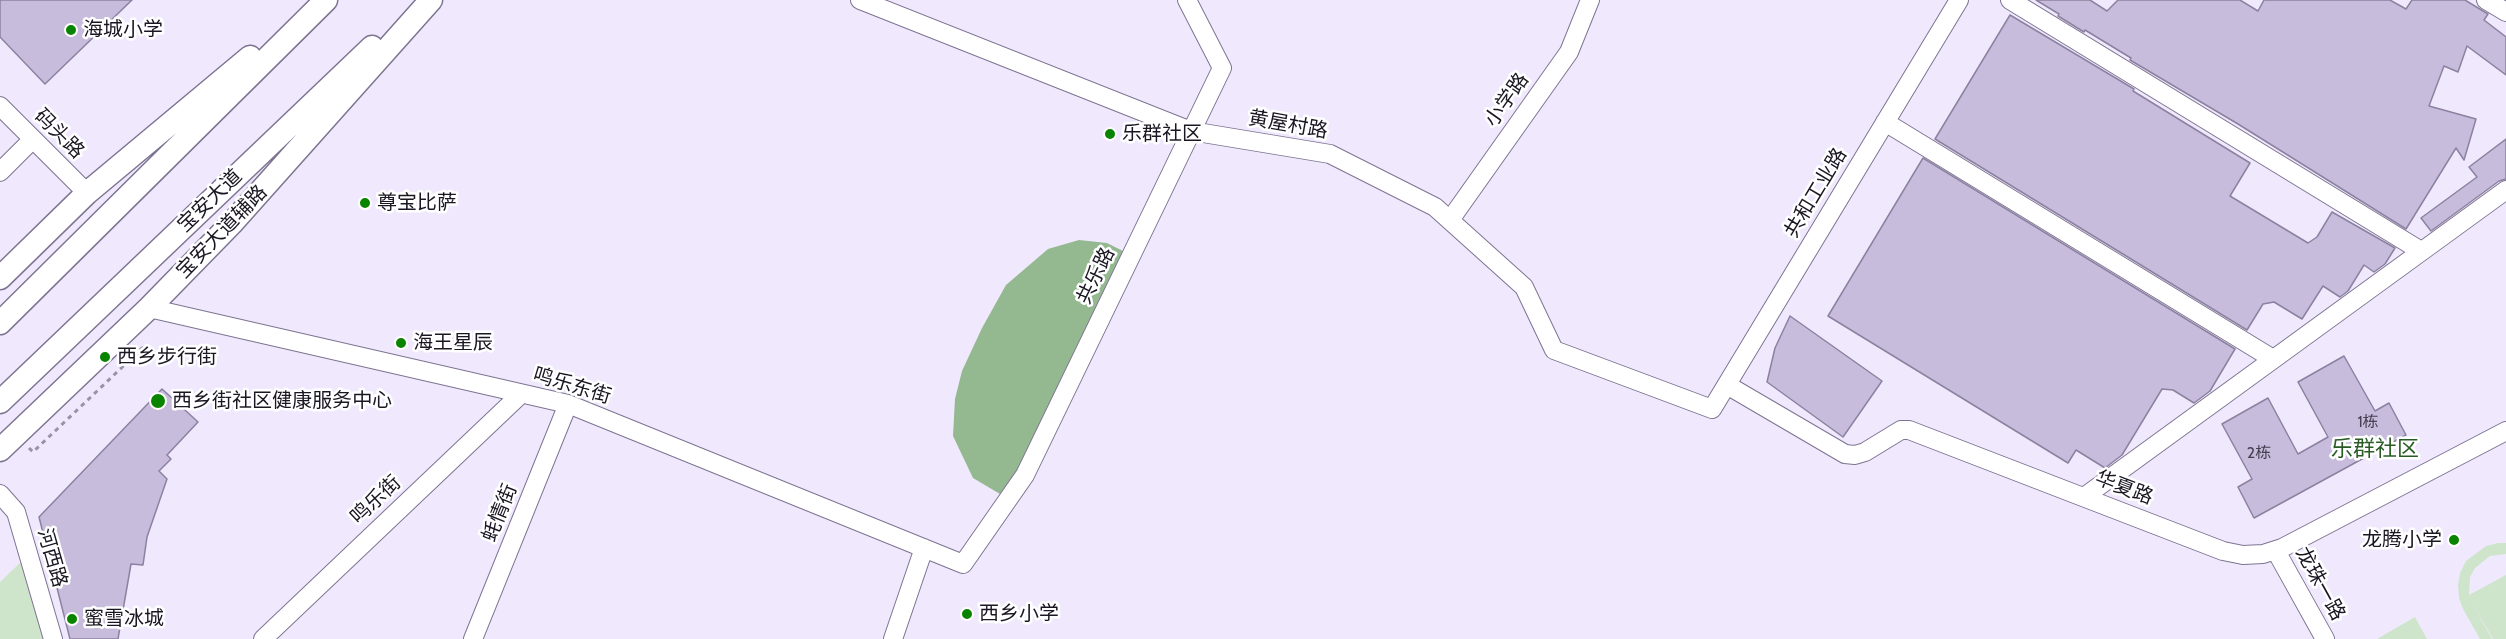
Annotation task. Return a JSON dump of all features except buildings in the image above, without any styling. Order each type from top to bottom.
[{"type":"main road","points":[[0,278],[87,193],[161,129],[321,0]]},
{"type":"main road","points":[[0,323],[326,0]]},
{"type":"main road","name":"宝安大道","points":[[0,402],[421,0]]},
{"type":"main road","name":"宝安大道辅路","points":[[0,450],[149,308],[248,206],[431,0]]},
{"type":"street","name":"黄屋村路","points":[[860,0],[1191,131],[1330,154],[1435,207],[1450,220],[1524,287],[1554,350],[1712,410]]},
{"type":"street","name":"共乐路","points":[[963,564],[1025,475],[1222,68],[1187,0]]},
{"type":"street","name":"小学路","points":[[1450,220],[1569,52],[1590,0]]},
{"type":"street","name":"共和工业路","points":[[1712,410],[1959,0]]},
{"type":"street","points":[[2010,0],[2421,251]]},
{"type":"street","points":[[2486,0],[2506,12]]},
{"type":"street","name":"码头路","points":[[0,106],[87,193]]},
{"type":"street","points":[[1885,122],[2273,359]]},
{"type":"street","points":[[0,172],[33,139]]},
{"type":"street","points":[[2084,497],[2506,190]]},
{"type":"street","name":"鸣乐东街","points":[[149,308],[568,404],[963,564]]},
{"type":"street","name":"华夏路","points":[[1727,385],[1845,454],[1855,455],[1865,452],[1900,430],[1909,430],[2223,551],[2243,555],[2276,550],[2506,431]]},
{"type":"street","name":"鸣乐街","points":[[263,639],[521,394]]},
{"type":"street","name":"蚝情街","points":[[473,639],[568,404]]},
{"type":"street","name":"河西路","points":[[0,494],[16,512],[52,639]]},
{"type":"street","points":[[893,639],[924,548]]},
{"type":"street","name":"龙珠一路","points":[[2276,550],[2325,639]]},
{"type":"path","points":[[39,447],[136,354]]},
{"type":"shaded area","points":[[1079,240],[1107,243],[1125,252],[1016,474],[1000,494],[973,478],[953,436],[955,399],[962,371],[1006,285],[1048,249]]},
{"type":"shaded area","points":[[2506,543],[2506,554],[2490,556],[2475,568],[2470,577],[2469,595],[2506,575],[2506,639],[2493,639],[2471,601],[2492,639],[2480,639],[2459,598],[2460,573],[2466,561],[2486,546]]},
{"type":"shaded area","points":[[22,561],[45,639],[0,639],[0,582]]},
{"type":"shaded area","points":[[2415,617],[2427,639],[2377,639]]},
{"type":"place","name":"海城小学","points":[[71,30]]},
{"type":"place","name":"乐群社区","points":[[1110,134]]},
{"type":"place","name":"尊宝比萨","points":[[365,203]]},
{"type":"place","name":"海王星辰","points":[[401,343]]},
{"type":"place","name":"西乡步行街","points":[[105,357]]},
{"type":"place","name":"西乡街社区健康服务中心","points":[[158,401]]},
{"type":"place","name":"龙腾小学","points":[[2454,540]]},
{"type":"place","name":"西乡小学","points":[[967,614]]},
{"type":"place","name":"蜜雪冰城","points":[[72,619]]},
{"type":"district","name":"乐群社区","points":[[2375,450]]}]
